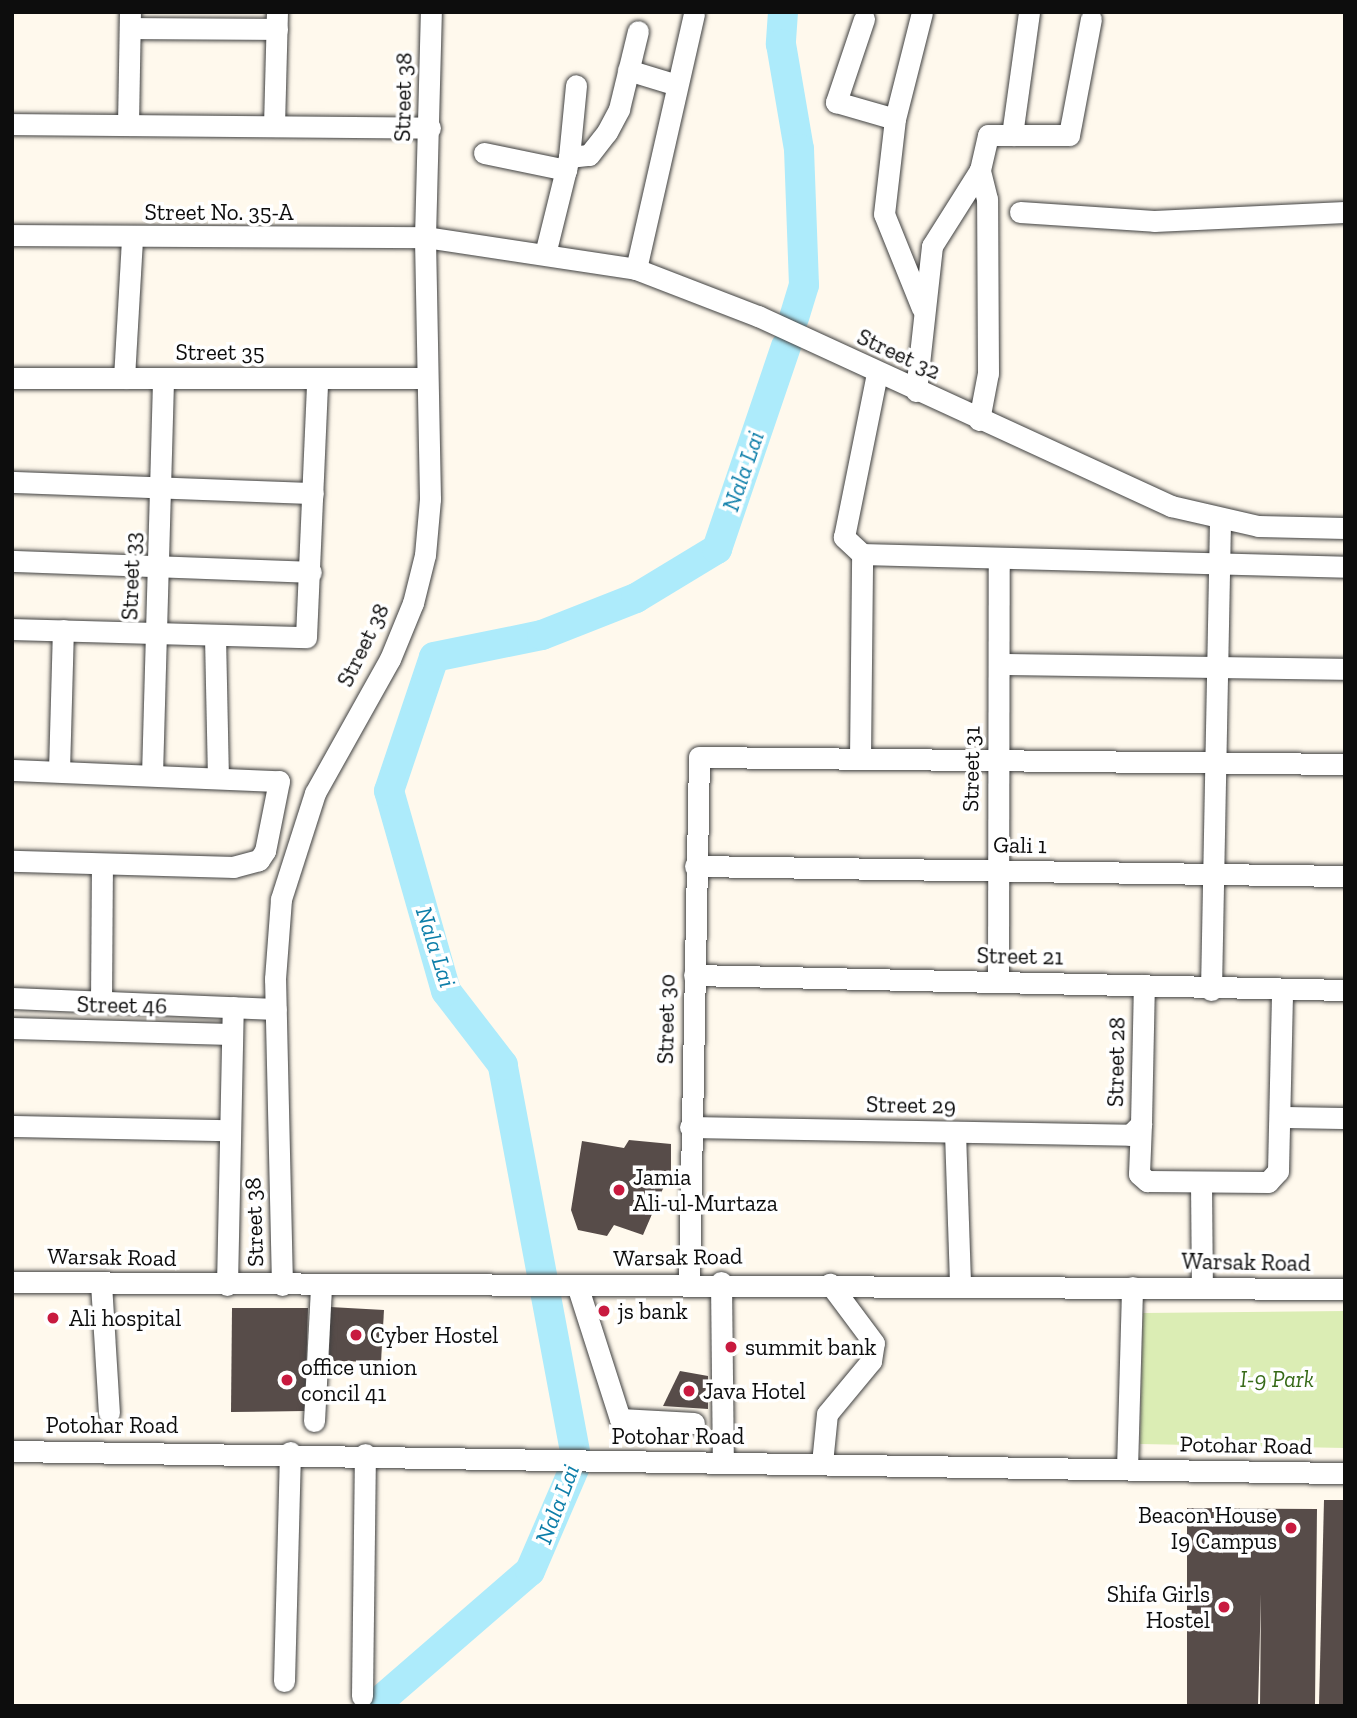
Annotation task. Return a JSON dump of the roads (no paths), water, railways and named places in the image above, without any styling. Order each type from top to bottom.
[{"type":"street","name":"Street 38","points":[[282,1285],[276,1009],[281,899],[315,793],[390,659],[413,603],[430,499],[425,237],[431,12]]},
{"type":"street","points":[[922,12],[895,119],[885,222],[924,313]]},
{"type":"street","points":[[1012,135],[1029,12]]},
{"type":"street","points":[[636,269],[694,14]]},
{"type":"street","points":[[864,19],[836,102],[895,119]]},
{"type":"street","points":[[916,391],[932,246],[980,170],[988,135],[1069,135],[1091,19]]},
{"type":"street","points":[[128,125],[130,20],[277,20],[274,126]]},
{"type":"street","points":[[484,153],[567,164],[594,150],[619,109],[638,31]]},
{"type":"street","points":[[628,70],[677,85]]},
{"type":"street","points":[[545,254],[567,164],[576,85]]},
{"type":"street","points":[[12,124],[430,128]]},
{"type":"street","points":[[979,420],[988,373],[987,199],[980,170]]},
{"type":"street","points":[[1020,212],[1154,221],[1345,212]]},
{"type":"street","name":"Street No. 35-A","points":[[12,235],[132,238],[425,237]]},
{"type":"street","name":"Street 32","points":[[425,237],[636,269],[708,294],[1137,492],[1220,520],[1345,528]]},
{"type":"street","points":[[124,378],[132,238]]},
{"type":"street","points":[[877,373],[844,537],[862,554],[1345,567]]},
{"type":"street","name":"Street 35","points":[[12,378],[427,378]]},
{"type":"street","name":"Street 33","points":[[152,775],[163,378]]},
{"type":"street","points":[[12,629],[306,637],[311,572],[317,380]]},
{"type":"street","points":[[12,482],[313,493]]},
{"type":"street","points":[[1211,990],[1220,520]]},
{"type":"street","points":[[862,554],[860,759],[1345,764]]},
{"type":"street","name":"Street 31","points":[[998,982],[996,871],[999,558]]},
{"type":"street","points":[[12,561],[311,572]]},
{"type":"street","points":[[59,771],[62,630]]},
{"type":"street","points":[[215,636],[218,775]]},
{"type":"street","points":[[999,664],[1345,669]]},
{"type":"street","name":"Street 30","points":[[690,1282],[690,1127],[699,757],[860,759]]},
{"type":"street","points":[[12,770],[218,775],[279,781],[274,823],[259,860],[233,867],[12,862]]},
{"type":"street","points":[[101,1002],[102,864]]},
{"type":"street","name":"Gali 1","points":[[695,866],[1345,876]]},
{"type":"street","name":"Street 21","points":[[694,975],[1144,985],[1211,990],[1345,990]]},
{"type":"street","name":"Street 28","points":[[1144,985],[1136,1130],[1139,1174],[1147,1181],[1201,1182]]},
{"type":"street","points":[[1202,1287],[1201,1182],[1268,1182],[1278,1171],[1282,1117],[1282,989]]},
{"type":"street","points":[[12,999],[276,1009]]},
{"type":"street","points":[[227,1285],[233,1007]]},
{"type":"street","name":"Street 46","points":[[12,1028],[231,1034]]},
{"type":"street","points":[[1282,1117],[1345,1118]]},
{"type":"street","points":[[12,1126],[230,1130]]},
{"type":"street","name":"Street 29","points":[[690,1127],[955,1132],[1136,1130]]},
{"type":"street","points":[[955,1132],[960,1285]]},
{"type":"street","name":"Warsak Road","points":[[12,1282],[481,1287],[720,1282],[1345,1289]]},
{"type":"street","points":[[720,1282],[723,1461]]},
{"type":"street","points":[[101,1283],[109,1413]]},
{"type":"street","points":[[822,1463],[827,1413],[871,1361],[874,1343],[830,1284]]},
{"type":"street","points":[[314,1421],[321,1286]]},
{"type":"street","points":[[570,1286],[620,1419],[694,1423]]},
{"type":"street","points":[[1127,1469],[1132,1287]]},
{"type":"street","name":"Potohar Road","points":[[12,1451],[290,1452],[516,1461],[723,1461],[1345,1473]]},
{"type":"street","points":[[284,1681],[290,1452]]},
{"type":"street","points":[[362,1696],[365,1454]]},
{"type":"waterway","name":"Nala Lai","points":[[783,12],[781,44],[799,149],[804,285],[794,317]]},
{"type":"waterway","name":"Nala Lai","points":[[374,1706],[530,1571],[577,1462],[503,1065],[446,991],[389,791],[434,657],[542,635],[636,598],[717,549],[786,346]]},
{"type":"place","name":"Jamia Ali-ul-Murtaza","points":[[619,1190]]},
{"type":"place","name":"js bank","points":[[604,1311]]},
{"type":"place","name":"Ali hospital","points":[[53,1318]]},
{"type":"place","name":"Cyber Hostel","points":[[356,1335]]},
{"type":"place","name":"summit bank","points":[[731,1347]]},
{"type":"place","name":"office union concil 41","points":[[287,1380]]},
{"type":"place","name":"Java Hotel","points":[[689,1391]]},
{"type":"place","name":"Beacon House I9 Campus","points":[[1291,1528]]},
{"type":"place","name":"Shifa Girls Hostel","points":[[1224,1607]]},
{"type":"park label","name":"I-9 Park","points":[[1277,1379]]}]
